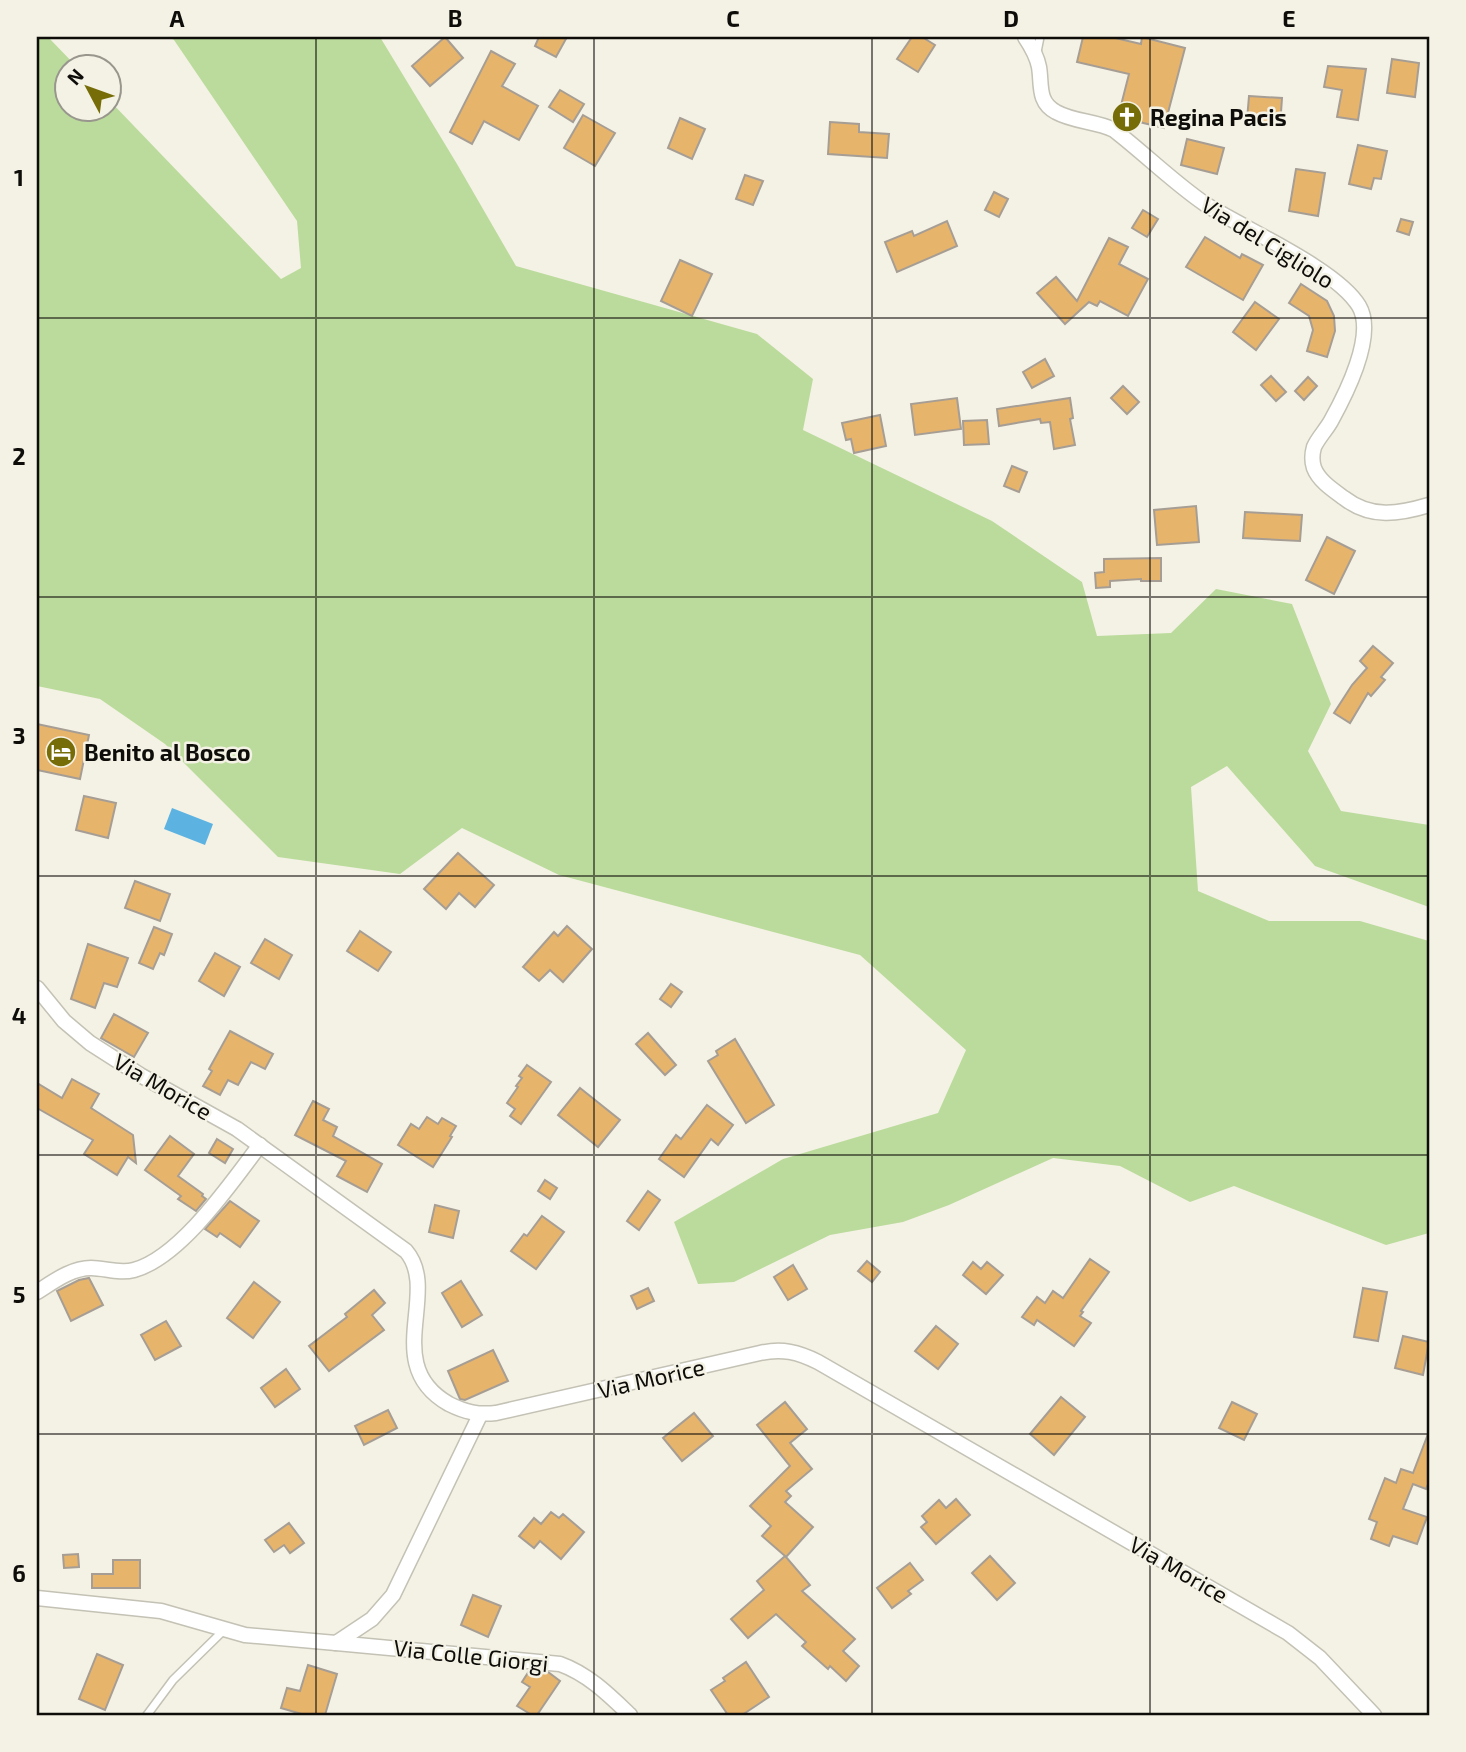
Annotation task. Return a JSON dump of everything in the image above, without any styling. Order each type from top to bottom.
[{"type":"street","name":"Via del Cigliolo","points":[[1025,37],[1036,57],[1041,93],[1049,107],[1073,119],[1114,130],[1198,199],[1311,265],[1354,298],[1361,308],[1364,321],[1360,352],[1346,393],[1315,446],[1312,456],[1314,467],[1324,482],[1364,510],[1393,513],[1429,505]]},
{"type":"street","name":"Via Morice","points":[[37,988],[64,1021],[90,1043],[260,1145],[411,1256],[419,1279],[414,1332],[416,1358],[421,1373],[439,1398],[460,1409],[480,1415],[760,1353],[780,1350],[799,1354],[818,1362],[1277,1626],[1320,1658],[1374,1715]]},
{"type":"street","points":[[37,1292],[79,1269],[130,1271],[160,1256],[207,1214],[260,1145]]},
{"type":"street","points":[[336,1643],[372,1619],[393,1595],[480,1415]]},
{"type":"street","name":"Via Colle Giorgi","points":[[37,1598],[161,1611],[245,1635],[560,1664],[596,1684],[631,1715]]},
{"type":"lane","points":[[1036,57],[1040,37]]},
{"type":"lane","points":[[147,1715],[173,1680],[224,1629]]},
{"type":"green space","points":[[37,37],[48,37],[62,52],[52,52],[52,122],[122,122],[122,114],[281,279],[301,268],[297,221],[170,37],[380,37],[516,266],[757,334],[813,379],[803,430],[992,521],[1082,582],[1097,636],[1171,633],[1216,589],[1292,604],[1331,704],[1308,751],[1341,811],[1429,825],[1429,907],[1315,866],[1227,766],[1191,787],[1198,891],[1269,921],[1360,921],[1429,941],[1429,1233],[1386,1245],[1234,1186],[1190,1202],[1120,1166],[1053,1158],[949,1205],[903,1222],[830,1235],[734,1282],[698,1284],[674,1222],[783,1159],[938,1113],[966,1050],[860,955],[559,875],[462,828],[400,874],[278,857],[165,744],[100,699],[37,686]]},
{"type":"water","points":[[172,808],[213,824],[205,845],[164,829]]},
{"type":"building","points":[[445,37],[463,58],[430,86],[412,66]]},
{"type":"building","points":[[539,37],[567,37],[556,57],[535,46]]},
{"type":"building","points":[[912,37],[922,37],[935,45],[918,72],[897,59]]},
{"type":"building","points":[[1083,37],[1111,37],[1141,44],[1142,37],[1185,48],[1164,128],[1135,121],[1133,130],[1117,121],[1129,74],[1077,62]]},
{"type":"building","points":[[491,51],[515,64],[502,86],[538,106],[519,140],[484,121],[472,144],[450,132]]},
{"type":"building","points":[[1392,59],[1419,63],[1415,97],[1387,93]]},
{"type":"building","points":[[1328,66],[1366,69],[1358,120],[1337,117],[1342,90],[1324,87]]},
{"type":"building","points":[[560,90],[584,104],[573,122],[549,107]]},
{"type":"building","points":[[1249,96],[1282,98],[1280,127],[1257,126],[1257,120],[1247,120]]},
{"type":"building","points":[[583,115],[615,133],[595,166],[564,148]]},
{"type":"building","points":[[680,118],[705,129],[692,159],[668,148]]},
{"type":"building","points":[[830,122],[859,124],[859,132],[889,134],[887,158],[828,154]]},
{"type":"building","points":[[1187,139],[1224,148],[1217,174],[1181,165]]},
{"type":"building","points":[[1358,145],[1387,151],[1381,179],[1374,178],[1371,189],[1349,184]]},
{"type":"building","points":[[1296,169],[1325,173],[1318,216],[1289,211]]},
{"type":"building","points":[[745,175],[763,181],[753,205],[736,199]]},
{"type":"building","points":[[994,192],[1008,199],[999,217],[985,210]]},
{"type":"building","points":[[1143,210],[1158,219],[1147,237],[1132,228]]},
{"type":"building","points":[[1401,219],[1413,222],[1409,235],[1397,231]]},
{"type":"building","points":[[947,221],[957,246],[897,272],[885,242],[912,231],[914,236]]},
{"type":"building","points":[[1205,237],[1240,258],[1242,254],[1263,265],[1243,300],[1186,267]]},
{"type":"building","points":[[1109,238],[1128,247],[1119,264],[1148,279],[1128,316],[1100,301],[1097,306],[1089,302],[1065,324],[1037,293],[1056,277],[1077,301]]},
{"type":"building","points":[[680,260],[712,274],[692,316],[661,301]]},
{"type":"building","points":[[1301,284],[1327,301],[1334,316],[1335,331],[1327,357],[1307,351],[1313,330],[1309,316],[1289,303]]},
{"type":"building","points":[[1255,302],[1279,319],[1256,350],[1233,332]]},
{"type":"building","points":[[1045,359],[1054,376],[1032,388],[1023,372]]},
{"type":"building","points":[[1271,376],[1286,392],[1276,401],[1261,385]]},
{"type":"building","points":[[1308,377],[1317,386],[1304,400],[1295,391]]},
{"type":"building","points":[[1123,386],[1139,402],[1127,414],[1111,398]]},
{"type":"building","points":[[957,398],[961,429],[915,435],[911,404]]},
{"type":"building","points":[[1070,398],[1073,418],[1070,419],[1075,445],[1054,449],[1050,422],[1041,423],[1040,419],[999,426],[997,409]]},
{"type":"building","points":[[880,415],[886,446],[854,453],[851,439],[846,440],[842,423]]},
{"type":"building","points":[[987,420],[989,444],[964,445],[963,421]]},
{"type":"building","points":[[1012,466],[1027,472],[1019,492],[1004,486]]},
{"type":"building","points":[[1196,506],[1199,542],[1157,545],[1154,510]]},
{"type":"building","points":[[1245,512],[1302,515],[1300,541],[1243,538]]},
{"type":"building","points":[[1327,537],[1355,551],[1334,594],[1306,580]]},
{"type":"building","points":[[1161,558],[1161,581],[1110,581],[1110,587],[1096,588],[1095,573],[1104,572],[1104,559]]},
{"type":"building","points":[[1373,646],[1393,663],[1381,677],[1385,680],[1371,696],[1368,693],[1350,723],[1334,713],[1367,668],[1360,661]]},
{"type":"building","name":"Benito al Bosco","points":[[37,724],[89,735],[80,779],[37,770]]},
{"type":"building","points":[[84,796],[116,803],[108,838],[76,830]]},
{"type":"building","points":[[458,853],[494,885],[475,907],[459,893],[446,909],[424,889]]},
{"type":"building","points":[[135,881],[170,894],[160,921],[125,908]]},
{"type":"building","points":[[567,926],[592,949],[563,982],[550,970],[539,981],[523,967],[554,932],[558,936]]},
{"type":"building","points":[[154,927],[172,934],[164,955],[160,953],[153,969],[139,963]]},
{"type":"building","points":[[360,931],[391,952],[378,971],[347,951]]},
{"type":"building","points":[[265,939],[292,955],[279,979],[251,963]]},
{"type":"building","points":[[88,944],[128,958],[117,987],[104,983],[95,1008],[71,999]]},
{"type":"building","points":[[215,953],[240,967],[224,996],[199,981]]},
{"type":"building","points":[[671,984],[682,992],[671,1007],[660,999]]},
{"type":"building","points":[[114,1014],[148,1033],[134,1057],[101,1038]]},
{"type":"building","points":[[230,1031],[273,1054],[265,1069],[251,1062],[238,1085],[228,1080],[220,1095],[203,1086],[212,1071],[209,1069]]},
{"type":"building","points":[[648,1033],[676,1065],[665,1075],[636,1044]]},
{"type":"building","points":[[735,1039],[774,1105],[746,1123],[708,1061],[718,1055],[716,1051]]},
{"type":"building","points":[[527,1065],[551,1082],[521,1124],[510,1116],[515,1109],[507,1103],[518,1087],[516,1086],[522,1078],[519,1076]]},
{"type":"building","points":[[72,1079],[99,1094],[91,1108],[133,1135],[136,1163],[128,1157],[117,1175],[84,1154],[93,1140],[37,1108],[37,1083],[62,1098]]},
{"type":"building","points":[[580,1088],[620,1120],[598,1147],[558,1115]]},
{"type":"building","points":[[313,1101],[329,1109],[323,1120],[337,1127],[333,1136],[382,1164],[367,1192],[337,1176],[346,1161],[295,1135]]},
{"type":"building","points":[[707,1105],[733,1125],[718,1145],[711,1139],[684,1177],[659,1159],[676,1135],[681,1139]]},
{"type":"building","points":[[427,1117],[438,1124],[442,1118],[456,1126],[433,1167],[398,1145],[411,1124],[419,1129]]},
{"type":"building","points":[[170,1136],[194,1154],[178,1176],[206,1199],[196,1211],[178,1199],[181,1196],[145,1170]]},
{"type":"building","points":[[217,1139],[233,1149],[225,1163],[209,1153]]},
{"type":"building","points":[[545,1180],[557,1188],[550,1199],[538,1191]]},
{"type":"building","points":[[648,1191],[660,1200],[639,1230],[627,1221]]},
{"type":"building","points":[[230,1201],[259,1221],[240,1247],[220,1233],[217,1237],[205,1229]]},
{"type":"building","points":[[435,1205],[459,1211],[453,1238],[429,1232]]},
{"type":"building","points":[[542,1216],[564,1232],[536,1269],[511,1251]]},
{"type":"building","points":[[1090,1259],[1109,1272],[1081,1311],[1083,1312],[1080,1316],[1091,1323],[1074,1346],[1037,1320],[1034,1325],[1022,1317],[1037,1297],[1045,1303],[1053,1291],[1063,1298]]},
{"type":"building","points":[[867,1261],[880,1272],[872,1282],[858,1271]]},
{"type":"building","points":[[973,1262],[981,1269],[987,1262],[1003,1275],[986,1294],[963,1275]]},
{"type":"building","points":[[793,1265],[807,1289],[788,1300],[774,1277]]},
{"type":"building","points":[[89,1278],[103,1305],[71,1321],[57,1291]]},
{"type":"building","points":[[461,1281],[482,1315],[462,1327],[442,1293]]},
{"type":"building","points":[[254,1282],[280,1302],[253,1338],[227,1318]]},
{"type":"building","points":[[648,1288],[654,1301],[637,1309],[631,1296]]},
{"type":"building","points":[[1363,1288],[1387,1292],[1378,1341],[1354,1337]]},
{"type":"building","points":[[374,1290],[385,1303],[372,1315],[384,1330],[329,1371],[309,1346],[347,1317],[345,1314]]},
{"type":"building","points":[[166,1321],[181,1346],[155,1360],[141,1335]]},
{"type":"building","points":[[936,1326],[958,1344],[938,1369],[915,1351]]},
{"type":"building","points":[[1403,1336],[1429,1342],[1423,1375],[1395,1368]]},
{"type":"building","points":[[493,1350],[508,1381],[465,1400],[460,1399],[448,1371]]},
{"type":"building","points":[[286,1369],[300,1389],[275,1407],[261,1388]]},
{"type":"building","points":[[1061,1397],[1085,1417],[1054,1455],[1030,1434]]},
{"type":"building","points":[[785,1402],[807,1429],[790,1443],[812,1469],[786,1491],[791,1496],[785,1502],[813,1527],[786,1557],[810,1585],[802,1591],[855,1639],[843,1651],[859,1666],[846,1681],[802,1646],[806,1642],[776,1614],[748,1638],[731,1619],[764,1590],[757,1581],[785,1556],[762,1536],[771,1526],[750,1506],[790,1466],[757,1425]]},
{"type":"building","points":[[1232,1402],[1257,1414],[1244,1440],[1219,1428]]},
{"type":"building","points":[[388,1410],[397,1428],[364,1445],[355,1426]]},
{"type":"building","points":[[694,1413],[713,1436],[682,1461],[663,1438]]},
{"type":"building","points":[[1428,1434],[1429,1482],[1426,1489],[1413,1484],[1403,1509],[1427,1517],[1417,1544],[1393,1536],[1389,1546],[1371,1539],[1377,1522],[1369,1519],[1385,1478],[1396,1483],[1401,1469],[1413,1473]]},
{"type":"building","points":[[956,1499],[970,1515],[936,1544],[921,1527],[927,1522],[922,1516],[939,1500],[946,1508]]},
{"type":"building","points":[[551,1512],[559,1518],[563,1514],[584,1532],[561,1559],[540,1541],[534,1548],[519,1536],[534,1518],[541,1524]]},
{"type":"building","points":[[289,1523],[304,1543],[290,1553],[284,1545],[274,1552],[265,1540]]},
{"type":"building","points":[[78,1554],[79,1567],[64,1568],[63,1555]]},
{"type":"building","points":[[990,1556],[1015,1583],[997,1600],[972,1573]]},
{"type":"building","points":[[113,1560],[140,1560],[140,1588],[92,1588],[92,1574],[113,1574]]},
{"type":"building","points":[[910,1563],[923,1580],[908,1591],[911,1594],[892,1608],[877,1588]]},
{"type":"building","points":[[473,1595],[501,1606],[488,1637],[461,1625]]},
{"type":"building","points":[[97,1654],[123,1665],[105,1710],[79,1699]]},
{"type":"building","points":[[746,1662],[769,1697],[742,1715],[728,1715],[711,1690]]},
{"type":"building","points":[[308,1665],[337,1674],[325,1715],[305,1715],[281,1708],[287,1688],[300,1691]]},
{"type":"building","points":[[529,1671],[548,1672],[560,1681],[537,1715],[517,1706],[530,1687],[522,1682]]},
{"type":"place","name":"Regina Pacis","points":[[1127,117]]},
{"type":"place","name":"Benito al Bosco","points":[[61,752]]}]
